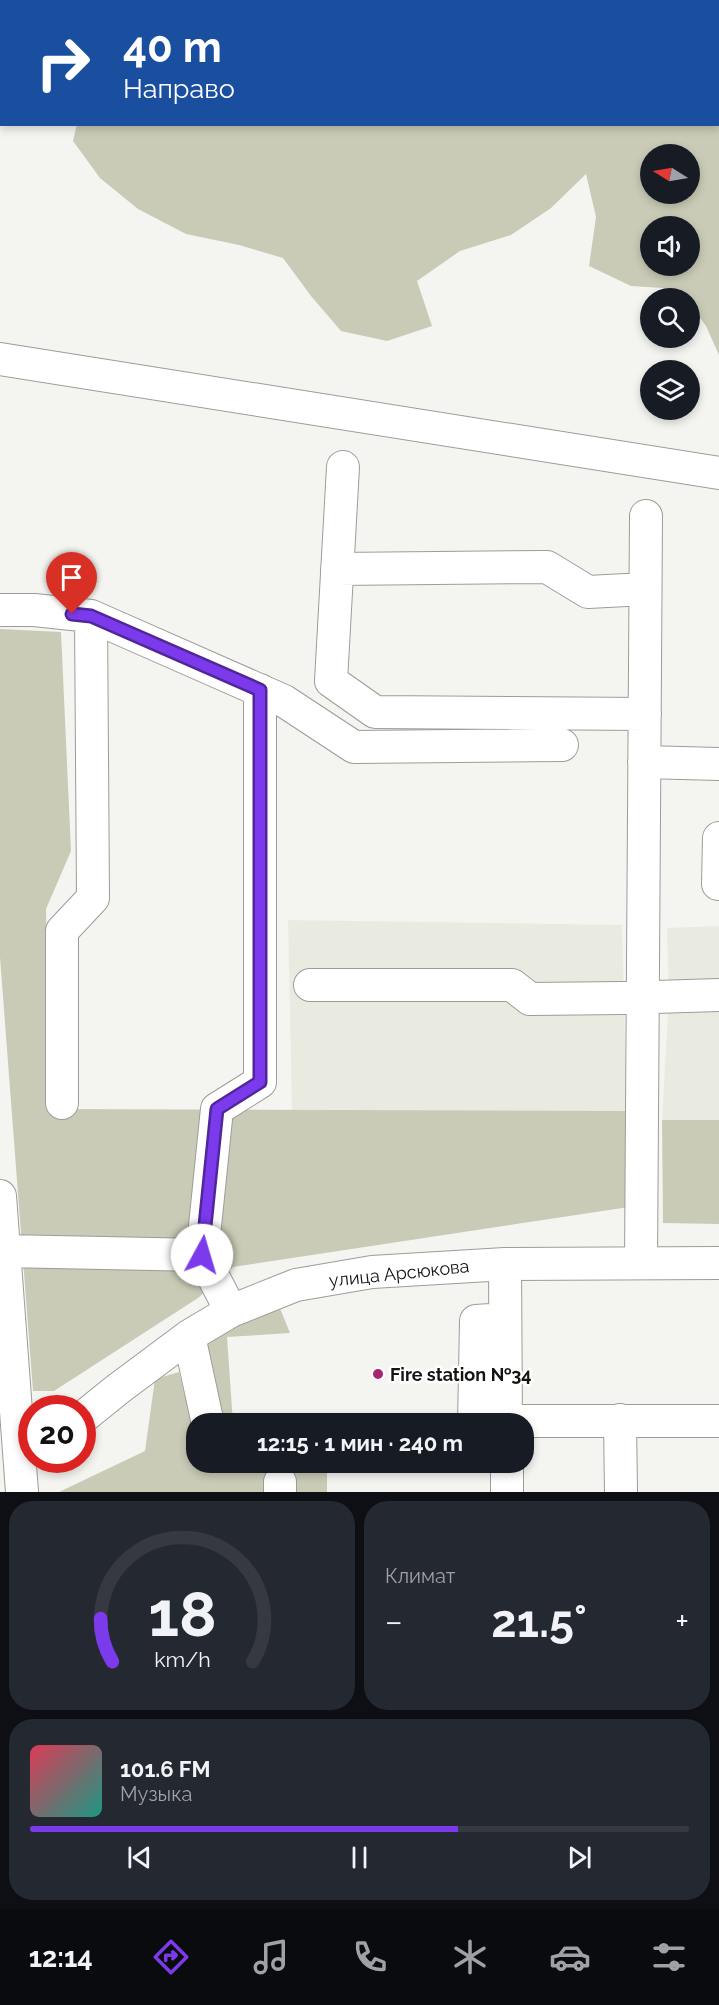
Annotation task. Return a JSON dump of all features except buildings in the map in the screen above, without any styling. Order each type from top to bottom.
[{"type":"street","points":[[0,359],[719,473]]},
{"type":"street","points":[[343,467],[331,681],[375,712],[645,714]]},
{"type":"street","points":[[642,1263],[646,516]]},
{"type":"street","points":[[337,569],[547,567],[588,592],[645,590]]},
{"type":"street","points":[[0,610],[34,610],[91,616],[284,701],[354,747],[562,745]]},
{"type":"street","points":[[62,1103],[62,931],[93,898],[91,616]]},
{"type":"street","points":[[231,1311],[202,1255],[217,1109],[260,1082],[260,690]]},
{"type":"street","points":[[644,762],[719,764]]},
{"type":"street","points":[[718,884],[719,838]]},
{"type":"street","points":[[310,985],[512,985],[530,999],[719,995]]},
{"type":"street","points":[[0,1196],[19,1395]]},
{"type":"street","points":[[4,1251],[202,1255]]},
{"type":"street","name":"улица Арсюкова","points":[[96,1407],[189,1336],[231,1311],[296,1285],[372,1272],[505,1264],[719,1263]]},
{"type":"street","points":[[505,1264],[506,1413]]},
{"type":"street","points":[[474,1413],[476,1320],[506,1319]]},
{"type":"street","points":[[189,1336],[206,1413]]},
{"type":"street","points":[[620,1420],[621,1492]]},
{"type":"street","points":[[534,1422],[719,1420]]},
{"type":"street","points":[[21,1492],[24,1473]]},
{"type":"street","points":[[507,1473],[507,1492]]},
{"type":"shaded area","points":[[288,920],[622,925],[627,1111],[292,1110]]},
{"type":"shaded area","points":[[719,926],[719,1120],[662,1120],[669,996],[667,928]]},
{"type":"green space","points":[[77,126],[719,126],[719,355],[700,318],[700,288],[631,286],[589,266],[596,217],[586,174],[551,208],[511,235],[460,251],[417,281],[432,326],[387,341],[341,331],[283,258],[239,245],[186,234],[138,209],[100,178],[73,141]]},
{"type":"green space","points":[[0,629],[61,632],[71,851],[46,909],[48,1109],[627,1111],[629,1207],[233,1267],[198,1298],[54,1391],[33,1391],[0,957]]},
{"type":"green space","points":[[662,1120],[719,1120],[719,1224],[663,1223]]},
{"type":"green space","points":[[277,1301],[290,1333],[227,1337],[232,1413],[211,1413],[198,1340]]},
{"type":"green space","points":[[179,1372],[189,1413],[186,1413],[186,1473],[327,1473],[327,1492],[59,1492],[145,1451],[155,1379]]},
{"type":"place","name":"Fire station №34","points":[[378,1374]]},
{"type":"route","points":[[72,614],[91,616],[260,690],[260,1082],[217,1109],[202,1255]]}]
